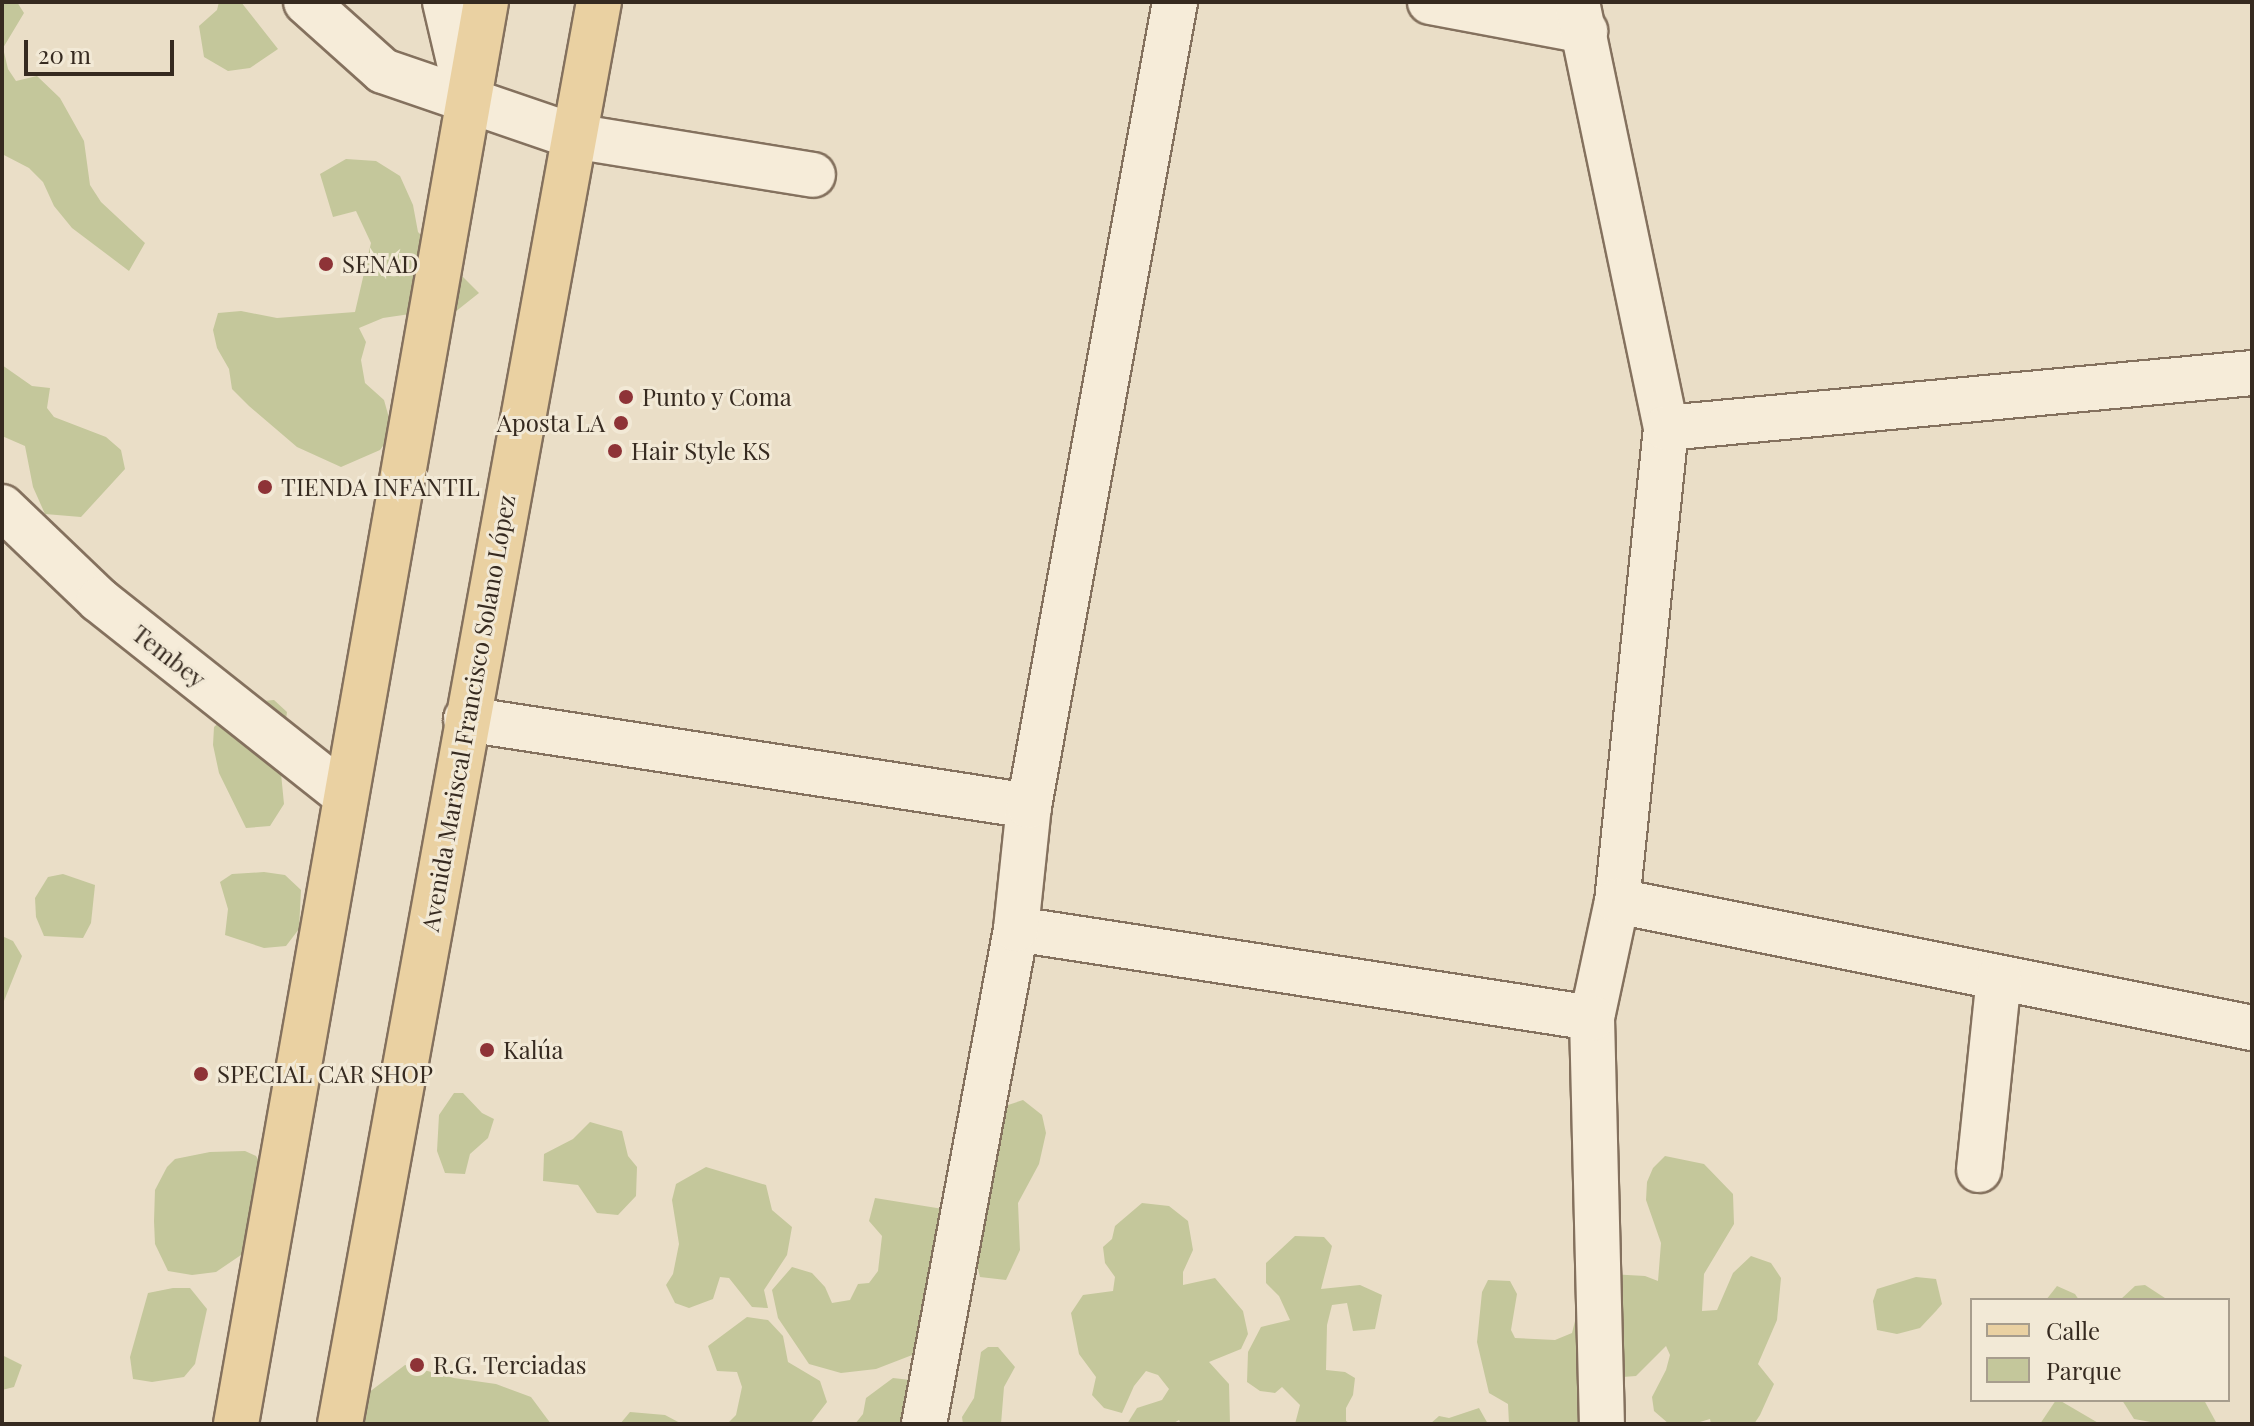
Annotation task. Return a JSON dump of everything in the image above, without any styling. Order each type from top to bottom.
[{"type":"main road","points":[[236,1424],[486,2]]},
{"type":"main road","name":"Avenida Mariscal Francisco Solano López","points":[[340,1424],[599,2]]},
{"type":"street","points":[[306,2],[383,71],[573,136],[813,175]]},
{"type":"street","points":[[445,2],[468,100]]},
{"type":"street","points":[[924,1424],[1016,929],[1029,806],[1175,2]]},
{"type":"street","points":[[1430,2],[1581,17],[1666,428],[1617,901],[1592,1018],[1602,1424]]},
{"type":"street","points":[[1666,428],[2252,373]]},
{"type":"street","name":"Tembey","points":[[2,507],[99,600],[345,795]]},
{"type":"street","points":[[466,719],[1029,806]]},
{"type":"street","points":[[1617,901],[2252,1028]]},
{"type":"street","points":[[1016,929],[1592,1018]]},
{"type":"street","points":[[1979,1170],[1999,978]]},
{"type":"green space","points":[[2,2],[17,2],[24,13],[3,48],[8,69],[16,81],[37,76],[60,98],[84,141],[90,185],[101,202],[145,243],[129,271],[72,228],[54,206],[43,182],[29,168],[2,154]]},
{"type":"green space","points":[[219,2],[241,2],[278,49],[250,68],[228,71],[204,57],[199,26],[217,10]]},
{"type":"green space","points":[[346,159],[376,161],[400,176],[413,205],[418,232],[479,293],[450,316],[410,314],[383,318],[359,328],[366,342],[361,360],[365,383],[384,400],[393,432],[380,450],[341,467],[297,447],[232,389],[229,369],[217,348],[213,330],[218,313],[241,311],[277,318],[355,312],[371,243],[356,211],[333,217],[320,174]]},
{"type":"green space","points":[[2,365],[32,386],[50,388],[47,408],[54,417],[106,437],[121,450],[125,469],[81,517],[45,514],[33,487],[25,446],[2,436]]},
{"type":"green space","points":[[274,700],[287,712],[280,763],[284,804],[270,826],[246,828],[219,773],[213,745],[214,727],[240,703]]},
{"type":"green space","points":[[264,872],[285,875],[301,890],[299,929],[286,946],[264,948],[225,935],[228,909],[220,882],[232,874]]},
{"type":"green space","points":[[63,874],[95,885],[91,923],[83,938],[44,936],[36,917],[35,898],[48,877]]},
{"type":"green space","points":[[2,936],[13,941],[22,956],[2,1006]]},
{"type":"green space","points":[[454,1093],[463,1093],[482,1113],[494,1119],[488,1138],[470,1154],[465,1174],[445,1173],[437,1151],[439,1115]]},
{"type":"green space","points":[[1023,1100],[1042,1115],[1046,1133],[1039,1164],[1018,1203],[1020,1250],[1006,1280],[980,1277],[975,1257],[1005,1106]]},
{"type":"green space","points":[[590,1122],[622,1131],[628,1156],[637,1167],[636,1196],[618,1215],[597,1213],[578,1185],[543,1181],[544,1154],[573,1139]]},
{"type":"green space","points":[[245,1151],[256,1156],[263,1167],[249,1238],[241,1255],[216,1272],[192,1275],[168,1271],[155,1244],[154,1221],[155,1190],[167,1167],[175,1159],[210,1152]]},
{"type":"green space","points":[[1665,1156],[1704,1164],[1733,1194],[1734,1224],[1704,1274],[1702,1311],[1717,1310],[1733,1273],[1751,1256],[1771,1263],[1781,1278],[1777,1320],[1758,1364],[1774,1384],[1760,1415],[1754,1424],[1711,1424],[1710,1419],[1693,1424],[1669,1424],[1654,1411],[1652,1397],[1666,1370],[1670,1355],[1666,1346],[1636,1376],[1596,1379],[1602,1424],[1509,1424],[1508,1404],[1489,1393],[1477,1342],[1482,1292],[1488,1280],[1510,1281],[1517,1294],[1511,1330],[1515,1338],[1555,1340],[1572,1333],[1580,1301],[1610,1274],[1645,1276],[1658,1281],[1661,1243],[1646,1200],[1647,1182],[1653,1168]]},
{"type":"green space","points":[[706,1167],[766,1185],[772,1210],[792,1227],[787,1255],[764,1290],[768,1308],[752,1307],[729,1278],[720,1277],[713,1299],[689,1308],[675,1303],[666,1285],[673,1274],[679,1244],[672,1200],[676,1184]]},
{"type":"green space","points":[[875,1198],[943,1209],[972,1264],[973,1292],[951,1340],[876,1369],[841,1373],[809,1364],[778,1318],[772,1290],[792,1267],[812,1273],[825,1287],[832,1303],[850,1300],[858,1284],[869,1283],[878,1271],[882,1236],[869,1221]]},
{"type":"green space","points":[[1142,1203],[1169,1206],[1188,1221],[1193,1250],[1183,1272],[1183,1285],[1215,1278],[1243,1311],[1248,1334],[1241,1349],[1209,1362],[1229,1384],[1230,1424],[1181,1424],[1179,1420],[1172,1424],[1127,1424],[1137,1408],[1162,1400],[1169,1389],[1158,1375],[1146,1371],[1134,1386],[1122,1413],[1104,1408],[1092,1395],[1096,1377],[1079,1354],[1071,1313],[1083,1295],[1113,1291],[1115,1277],[1105,1263],[1103,1247],[1112,1239],[1115,1226]]},
{"type":"green space","points":[[1295,1236],[1324,1237],[1332,1246],[1321,1289],[1360,1285],[1382,1295],[1375,1329],[1353,1331],[1347,1303],[1332,1305],[1327,1325],[1326,1370],[1345,1372],[1355,1378],[1353,1395],[1346,1408],[1346,1421],[1351,1424],[1295,1424],[1300,1405],[1282,1387],[1275,1393],[1260,1391],[1247,1382],[1248,1352],[1261,1327],[1290,1320],[1279,1296],[1266,1283],[1266,1263]]},
{"type":"green space","points":[[1916,1277],[1936,1279],[1942,1304],[1920,1328],[1897,1334],[1877,1330],[1873,1301],[1877,1289]]},
{"type":"green space","points":[[2145,1285],[2165,1298],[2122,1298],[2135,1286]]},
{"type":"green space","points":[[2057,1286],[2078,1298],[2048,1298]]},
{"type":"green space","points":[[190,1288],[207,1309],[195,1364],[184,1377],[152,1382],[133,1379],[130,1357],[148,1293]]},
{"type":"green space","points":[[747,1317],[768,1320],[783,1336],[788,1362],[820,1381],[827,1402],[810,1424],[727,1424],[736,1415],[742,1387],[737,1372],[717,1371],[708,1346]]},
{"type":"green space","points":[[988,1347],[998,1347],[1015,1367],[1004,1387],[1001,1424],[963,1424],[962,1417],[974,1398],[981,1352]]},
{"type":"green space","points":[[2,1355],[22,1365],[14,1387],[2,1390]]},
{"type":"green space","points":[[405,1365],[454,1378],[496,1384],[531,1397],[551,1424],[353,1424],[368,1393]]},
{"type":"green space","points":[[893,1378],[919,1381],[935,1424],[855,1424],[863,1414],[866,1398]]},
{"type":"green space","points":[[2055,1402],[2062,1402],[2100,1424],[2040,1424]]},
{"type":"green space","points":[[2123,1402],[2205,1402],[2217,1424],[2162,1424],[2134,1419]]},
{"type":"green space","points":[[1479,1408],[1488,1424],[1430,1424],[1439,1416],[1449,1418]]},
{"type":"green space","points":[[630,1412],[665,1415],[682,1424],[620,1424]]},
{"type":"place","name":"SENAD","points":[[326,264]]},
{"type":"place","name":"Punto y Coma","points":[[626,397]]},
{"type":"place","name":"Aposta LA","points":[[621,423]]},
{"type":"place","name":"Hair Style KS","points":[[615,451]]},
{"type":"place","name":"TIENDA INFANTIL","points":[[265,487]]},
{"type":"place","name":"Kalúa","points":[[487,1050]]},
{"type":"place","name":"SPECIAL CAR SHOP","points":[[201,1074]]},
{"type":"place","name":"R.G. Terciadas","points":[[417,1365]]}]
